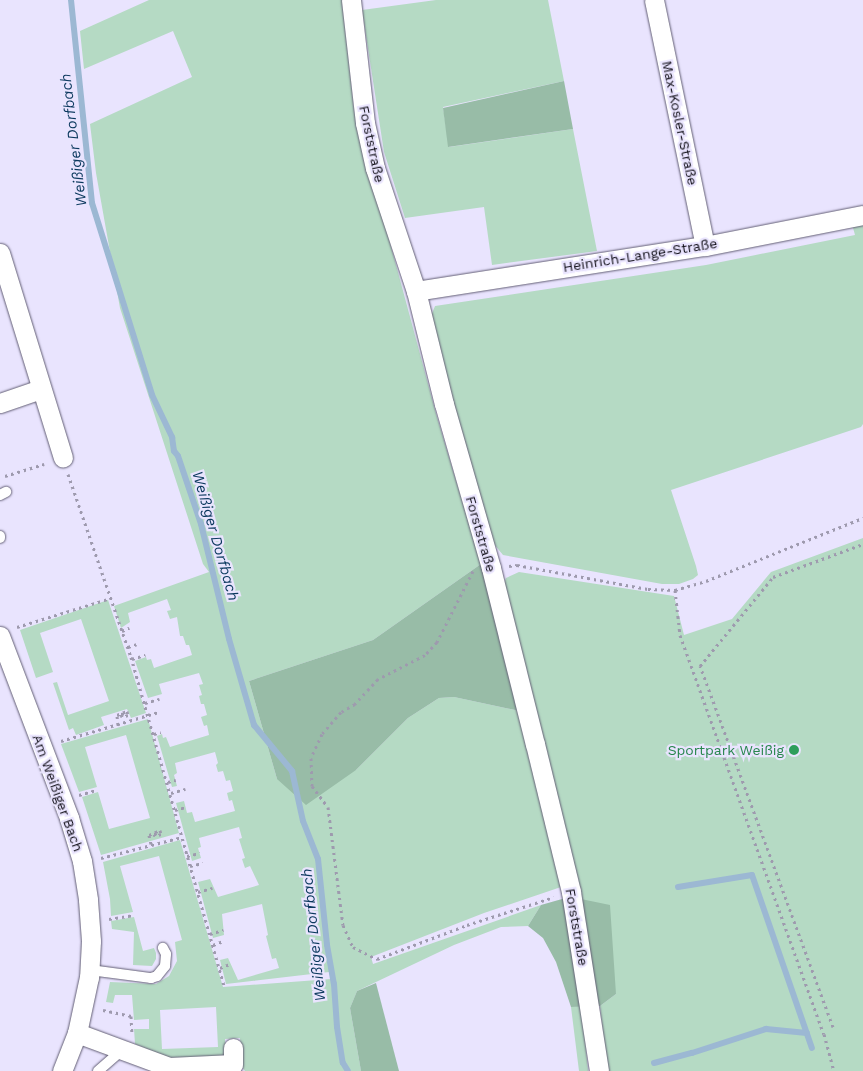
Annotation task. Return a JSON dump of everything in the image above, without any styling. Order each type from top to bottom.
[{"type":"street","name":"Forststraße","points":[[351,0],[365,123],[375,168],[416,290],[444,404],[489,563],[571,892],[599,1071]]},
{"type":"street","name":"Max-Kosler-Straße","points":[[654,0],[705,246]]},
{"type":"street","name":"Heinrich-Lange-Straße","points":[[416,290],[705,246],[863,215]]},
{"type":"street","points":[[1,262],[62,458]]},
{"type":"street","points":[[0,403],[41,389]]},
{"type":"street","name":"Am Weißiger Bach","points":[[4,633],[69,818],[82,861],[90,916],[90,970],[77,1033],[62,1071]]},
{"type":"street","points":[[77,1033],[128,1050],[169,1069],[233,1064],[233,1048]]},
{"type":"lane","points":[[90,970],[151,978],[156,976],[165,966],[166,954],[163,948]]},
{"type":"lane","points":[[98,1071],[128,1050]]},
{"type":"path","points":[[0,478],[62,458],[132,659],[224,985]]},
{"type":"path","points":[[571,892],[467,924],[377,959],[353,947],[343,925],[328,806],[312,786],[311,758],[322,734],[341,712],[355,704],[378,679],[425,654],[438,642],[477,563],[517,565],[648,588],[675,590],[706,581],[863,518]]},
{"type":"path","points":[[833,1027],[700,666],[773,577],[863,544]]},
{"type":"path","points":[[675,590],[680,635],[824,1034],[834,1071]]},
{"type":"path","points":[[4,633],[111,598]]},
{"type":"path","points":[[122,631],[129,628]]},
{"type":"path","points":[[128,647],[137,644]]},
{"type":"path","points":[[132,659],[145,655]]},
{"type":"path","points":[[145,703],[159,699]]},
{"type":"path","points":[[118,725],[116,716],[127,711],[128,715],[122,717],[121,714],[126,713]]},
{"type":"path","points":[[58,742],[159,712]]},
{"type":"path","points":[[154,734],[161,732]]},
{"type":"path","points":[[168,782],[176,780]]},
{"type":"path","points":[[171,793],[185,789]]},
{"type":"path","points":[[78,795],[98,790]]},
{"type":"path","points":[[176,810],[186,807]]},
{"type":"path","points":[[151,844],[149,835],[160,830],[161,834],[154,836],[154,834],[159,832]]},
{"type":"path","points":[[100,858],[182,836]]},
{"type":"path","points":[[187,856],[200,853]]},
{"type":"path","points":[[190,866],[203,863]]},
{"type":"path","points":[[198,892],[212,888]]},
{"type":"path","points":[[109,919],[133,915]]},
{"type":"path","points":[[210,934],[223,930]]},
{"type":"path","points":[[213,945],[221,942]]},
{"type":"path","points":[[220,968],[230,964]]},
{"type":"path","points":[[103,1010],[131,1016],[128,1050]]},
{"type":"green space","points":[[149,0],[342,0],[354,109],[437,417],[481,564],[373,640],[249,681],[277,779],[356,770],[408,718],[439,698],[454,697],[520,711],[561,887],[484,913],[371,957],[373,964],[541,905],[528,926],[501,927],[454,945],[357,991],[350,1008],[361,1071],[245,1071],[242,1067],[240,1038],[225,1039],[226,1058],[174,1060],[135,1044],[134,1029],[149,1029],[149,1019],[134,1020],[132,995],[115,995],[113,1003],[106,1002],[110,982],[156,984],[169,976],[177,961],[175,942],[182,940],[159,856],[120,866],[133,912],[111,916],[110,899],[103,862],[180,840],[223,987],[331,979],[329,972],[226,984],[220,960],[228,958],[238,980],[279,968],[276,958],[272,959],[266,936],[268,935],[262,904],[222,914],[224,935],[213,938],[198,882],[210,879],[218,897],[259,885],[250,866],[245,868],[242,859],[245,858],[239,839],[242,838],[239,827],[199,838],[201,847],[198,848],[201,858],[192,861],[176,803],[184,801],[187,813],[192,812],[195,822],[235,811],[232,800],[229,801],[227,793],[233,791],[230,780],[226,781],[223,771],[218,772],[215,752],[175,763],[177,773],[174,775],[177,786],[172,787],[157,736],[162,734],[163,738],[166,737],[170,747],[209,735],[207,725],[204,726],[201,717],[207,715],[204,704],[201,704],[199,696],[202,695],[199,685],[203,684],[199,673],[159,684],[162,694],[148,698],[135,661],[146,657],[147,660],[151,659],[154,668],[192,655],[189,645],[186,645],[183,636],[180,636],[177,617],[170,619],[167,611],[171,610],[167,599],[128,613],[130,622],[121,628],[114,606],[209,572],[203,564],[120,308],[96,173],[90,124],[192,77],[173,31],[84,69],[80,31]],"holes":[[[216,1007],[218,1047],[162,1049],[160,1010]]]},
{"type":"green space","points":[[436,0],[548,0],[564,81],[443,107],[449,147],[573,129],[597,251],[492,265],[484,207],[405,218],[384,152],[362,10]]},
{"type":"green space","points":[[564,81],[573,129],[448,147],[443,108]]},
{"type":"green space","points":[[863,215],[863,424],[861,427],[671,490],[696,566],[698,575],[693,579],[679,584],[662,584],[503,555],[489,538],[472,478],[431,316],[435,306],[706,265],[855,235],[850,217]]},
{"type":"green space","points":[[863,538],[863,1071],[607,1071],[600,1006],[616,994],[581,899],[503,586],[506,578],[519,572],[674,596],[684,635],[732,619],[771,572]]},
{"type":"green space","points":[[481,564],[520,711],[454,697],[439,698],[408,718],[356,770],[306,805],[277,779],[249,681],[373,640]]},
{"type":"green space","points":[[108,600],[146,713],[131,718],[127,709],[101,717],[104,725],[76,735],[73,728],[69,730],[53,683],[57,682],[68,715],[109,701],[81,619],[40,633],[53,672],[36,678],[20,630]]},
{"type":"green space","points":[[148,719],[179,833],[101,855],[82,797],[98,792],[109,829],[150,818],[126,735],[85,747],[97,787],[79,792],[61,744]]},
{"type":"green space","points":[[562,899],[581,899],[610,905],[616,994],[600,1006],[571,1007],[556,962],[543,938],[528,926],[541,905]]},
{"type":"green space","points":[[134,917],[143,951],[154,948],[156,953],[156,959],[152,966],[133,965],[134,932],[112,929],[111,921]]},
{"type":"green space","points":[[376,983],[399,1071],[361,1071],[350,1008],[357,991]]},
{"type":"green space","points":[[582,1006],[588,1071],[579,1071],[571,1007]]},
{"type":"waterway","name":"Weißiger Dorfbach","points":[[71,0],[92,203],[152,395],[172,437],[174,451],[178,456],[201,524],[229,639],[254,725],[292,771],[303,821],[318,859],[327,945],[334,984],[337,1027],[343,1063],[348,1071]]},
{"type":"waterway","points":[[678,887],[752,875],[812,1048]]},
{"type":"waterway","points":[[654,1063],[766,1029],[807,1033]]},
{"type":"place","name":"Sportpark Weißig","points":[[794,750]]}]
